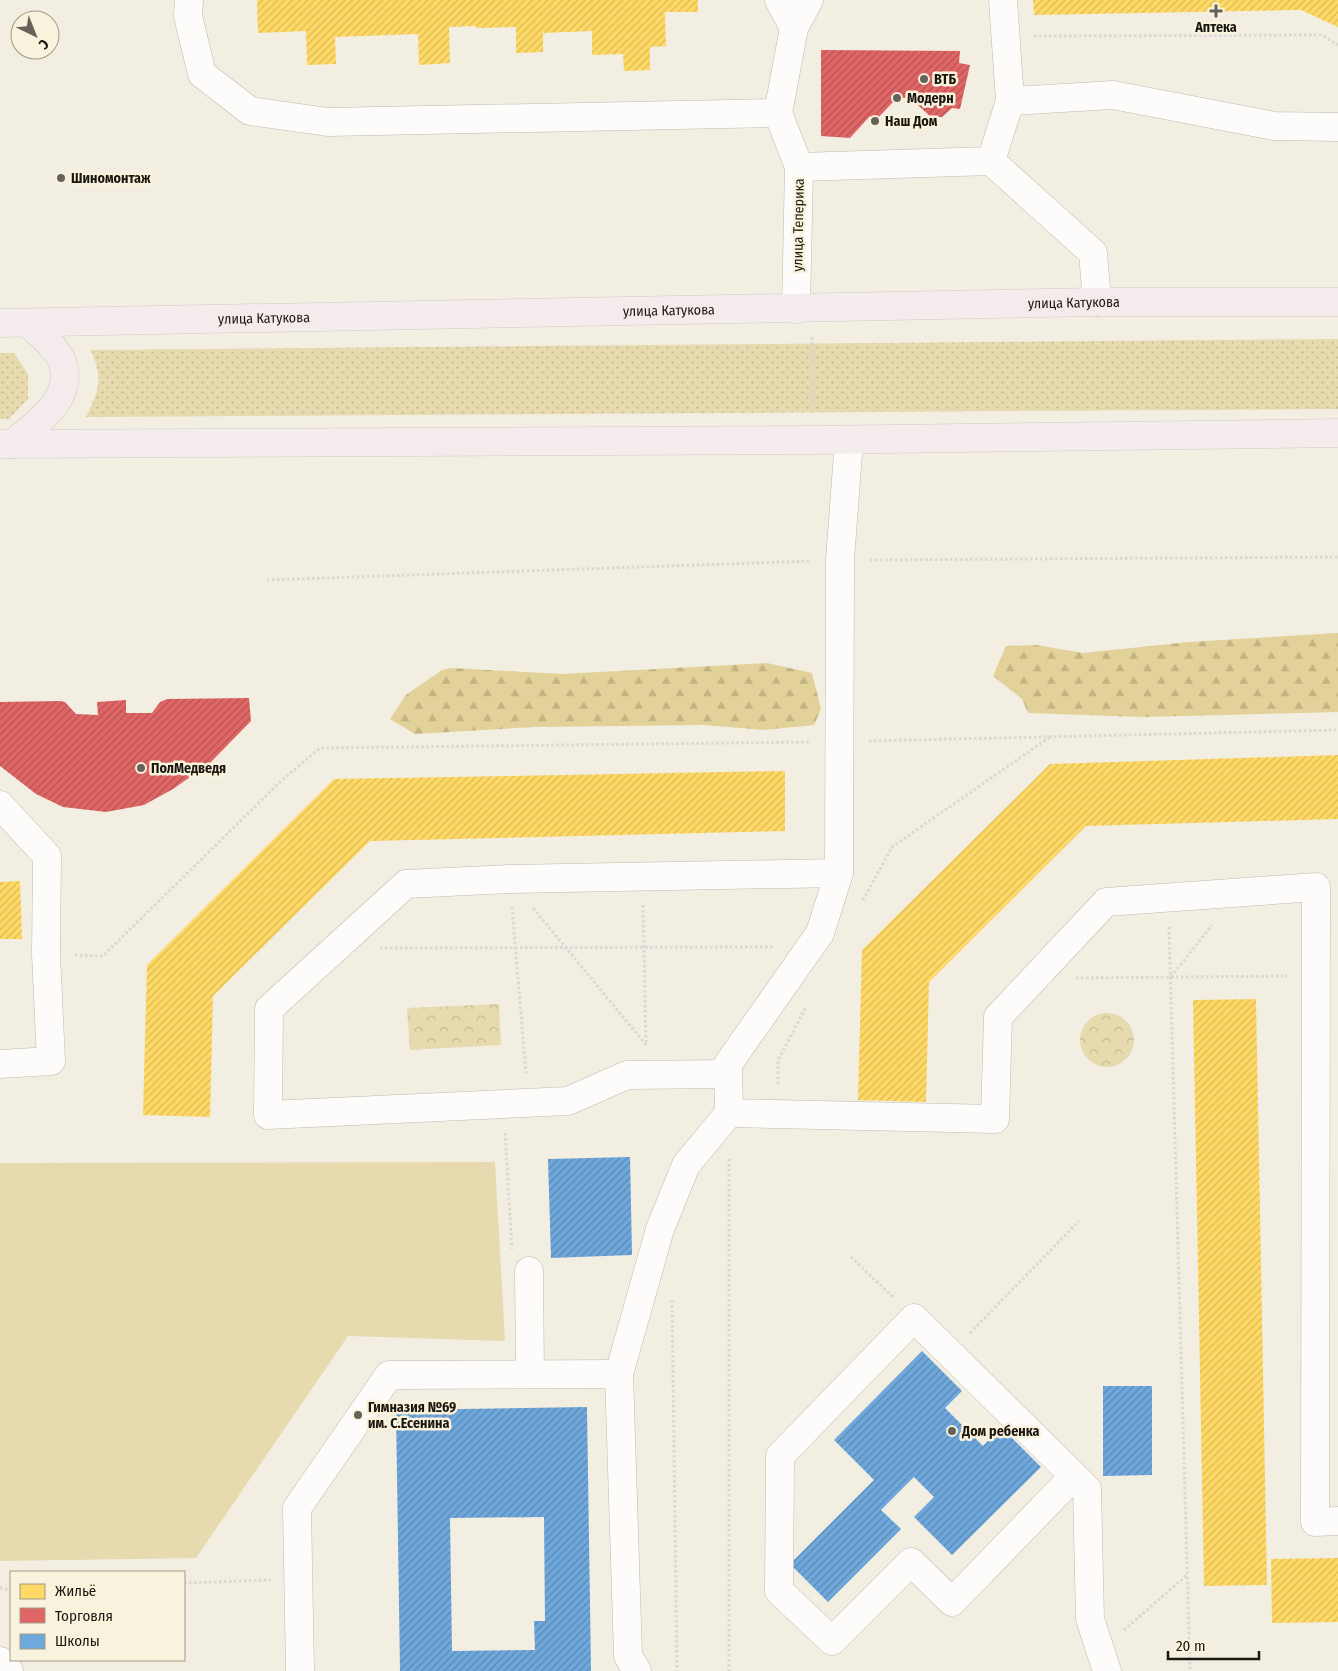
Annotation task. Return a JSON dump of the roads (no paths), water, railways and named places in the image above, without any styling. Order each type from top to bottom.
[{"type":"main road","name":"улица Катукова","points":[[0,323],[1097,302],[1338,302]]},
{"type":"main road","points":[[6,444],[45,416],[62,393],[64,367],[52,346],[28,323]]},
{"type":"main road","points":[[6,444],[849,440],[1338,434]]},
{"type":"street","points":[[189,0],[188,16],[202,74],[250,111],[328,122],[778,113],[794,28],[810,0]]},
{"type":"street","points":[[779,0],[794,28]]},
{"type":"street","points":[[991,161],[1010,101],[1003,0]]},
{"type":"street","points":[[1010,101],[1113,95],[1274,126],[1338,127]]},
{"type":"street","name":"улица Теперика","points":[[778,113],[799,167],[804,309]]},
{"type":"street","points":[[799,167],[991,161],[1093,253],[1097,302]]},
{"type":"street","points":[[637,1671],[628,1656],[618,1374],[660,1229],[686,1165],[729,1113],[728,1064],[820,933],[839,873],[840,560],[849,440]]},
{"type":"street","points":[[0,805],[47,856],[46,954],[51,1061],[0,1064]]},
{"type":"street","points":[[728,1074],[627,1075],[568,1101],[268,1115],[269,1010],[406,884],[510,879],[839,873]]},
{"type":"street","points":[[729,1113],[995,1119],[998,1017],[1106,902],[1327,887],[1315,976],[1315,1522],[1338,1521]]},
{"type":"street","points":[[521,1265],[530,1374]]},
{"type":"street","points":[[1074,1476],[952,1602],[911,1562],[832,1641],[778,1591],[780,1456],[914,1318],[950,1354],[1074,1476],[1087,1489],[1090,1619],[1104,1661]]},
{"type":"street","points":[[300,1671],[297,1508],[389,1375],[618,1374]]},
{"type":"street","points":[[0,1661],[9,1671]]},
{"type":"place","name":"Аптека","points":[[1216,11]]},
{"type":"place","name":"ВТБ","points":[[924,79]]},
{"type":"place","name":"Модерн","points":[[897,98]]},
{"type":"place","name":"Наш Дом","points":[[875,121]]},
{"type":"place","name":"Шиномонтаж","points":[[61,178]]},
{"type":"place","name":"ПолМедведя","points":[[141,768]]},
{"type":"place","name":"Гимназия №69 им. С.Есенина","points":[[358,1415]]},
{"type":"place","name":"Дом ребенка","points":[[952,1431]]}]
